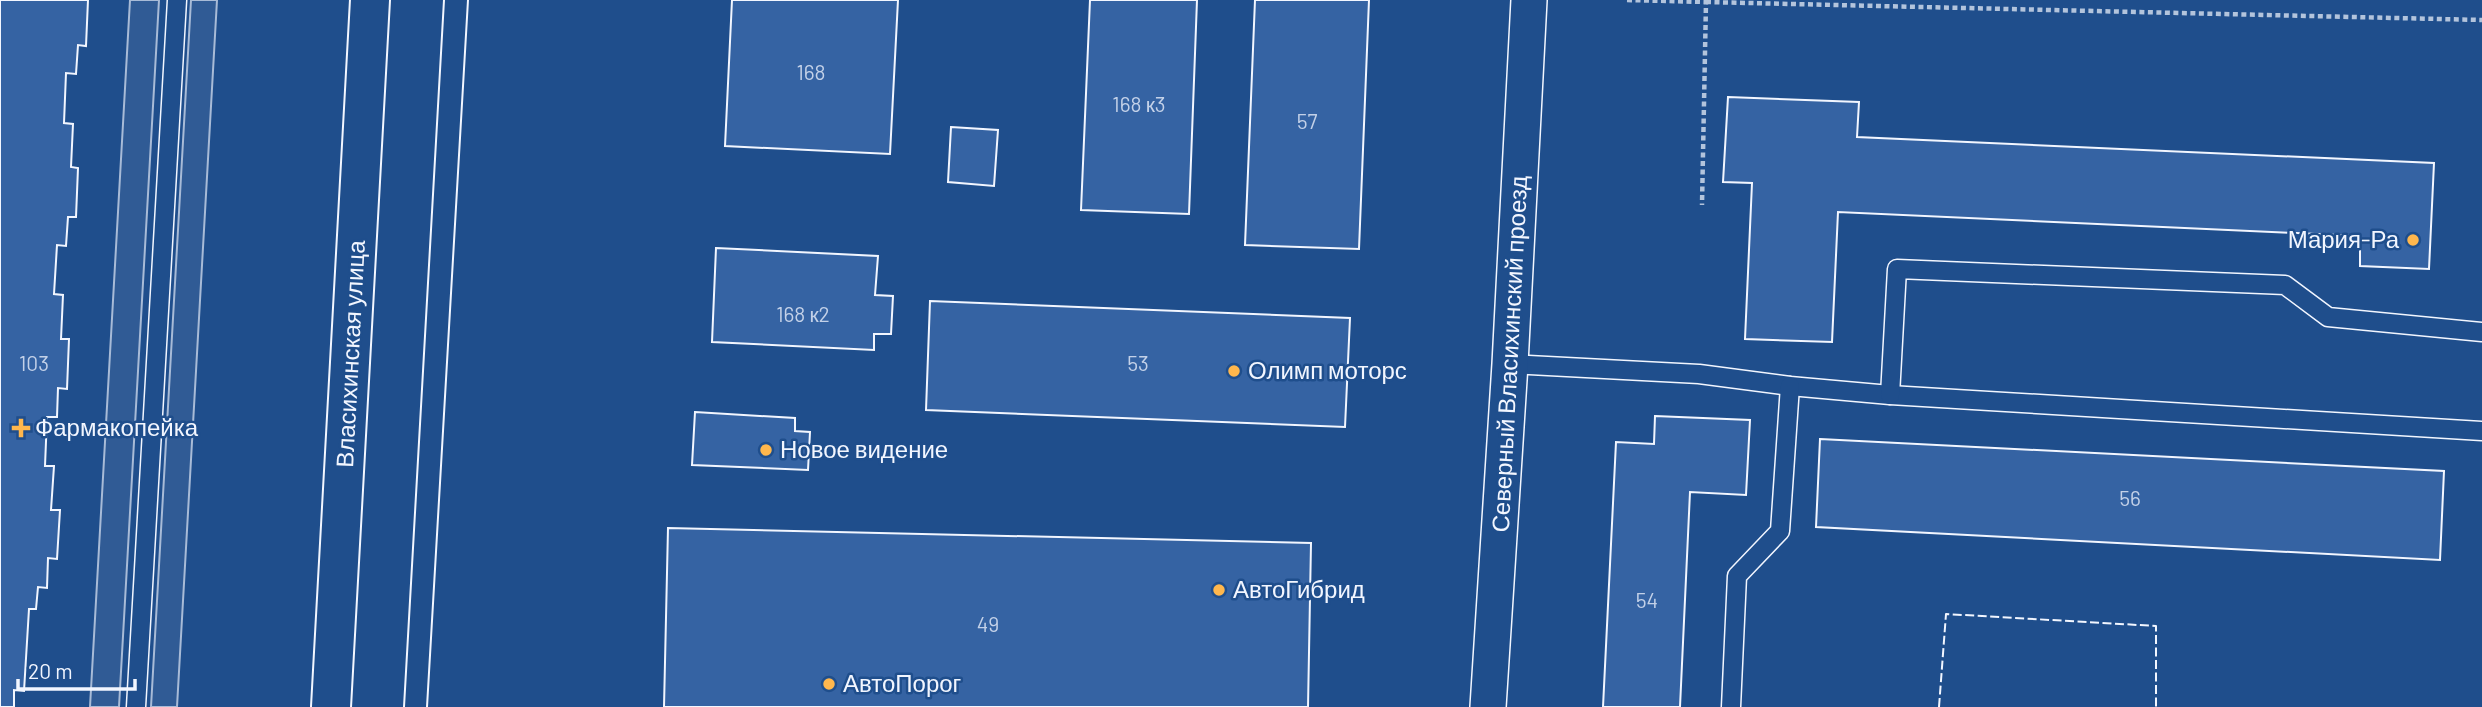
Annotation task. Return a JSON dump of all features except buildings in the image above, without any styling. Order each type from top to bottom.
[{"type":"highway","name":"Власихинская улица","points":[[331,707],[370,0]]},
{"type":"street","name":"Северный Власихинский проезд","points":[[1488,707],[1510,364],[1529,0]]},
{"type":"lane","points":[[136,707],[177,0]]},
{"type":"lane","points":[[1890,395],[1897,269],[2285,285],[2328,317],[2482,332]]},
{"type":"lane","points":[[1510,364],[1699,374],[1890,395],[2482,431]]},
{"type":"lane","points":[[1731,707],[1737,576],[1780,531],[1790,386]]},
{"type":"path","points":[[1627,0],[2482,19]]},
{"type":"path","points":[[1702,205],[1706,2]]},
{"type":"shaded area","points":[[130,0],[159,0],[119,707],[90,707]]},
{"type":"shaded area","points":[[191,0],[217,0],[177,707],[151,707]]},
{"type":"tram line","points":[[404,707],[444,0]]},
{"type":"tram line","points":[[427,707],[468,0]]},
{"type":"fence","points":[[1939,707],[1946,614],[2156,626],[2156,707]]},
{"type":"place","name":"Мария-Ра","points":[[2413,240]]},
{"type":"place","name":"Олимп моторс","points":[[1234,371]]},
{"type":"place","name":"Фармакопейка","points":[[21,428]]},
{"type":"place","name":"Новое видение","points":[[766,450]]},
{"type":"place","name":"АвтоГибрид","points":[[1219,590]]},
{"type":"place","name":"АвтоПорог","points":[[829,684]]}]
